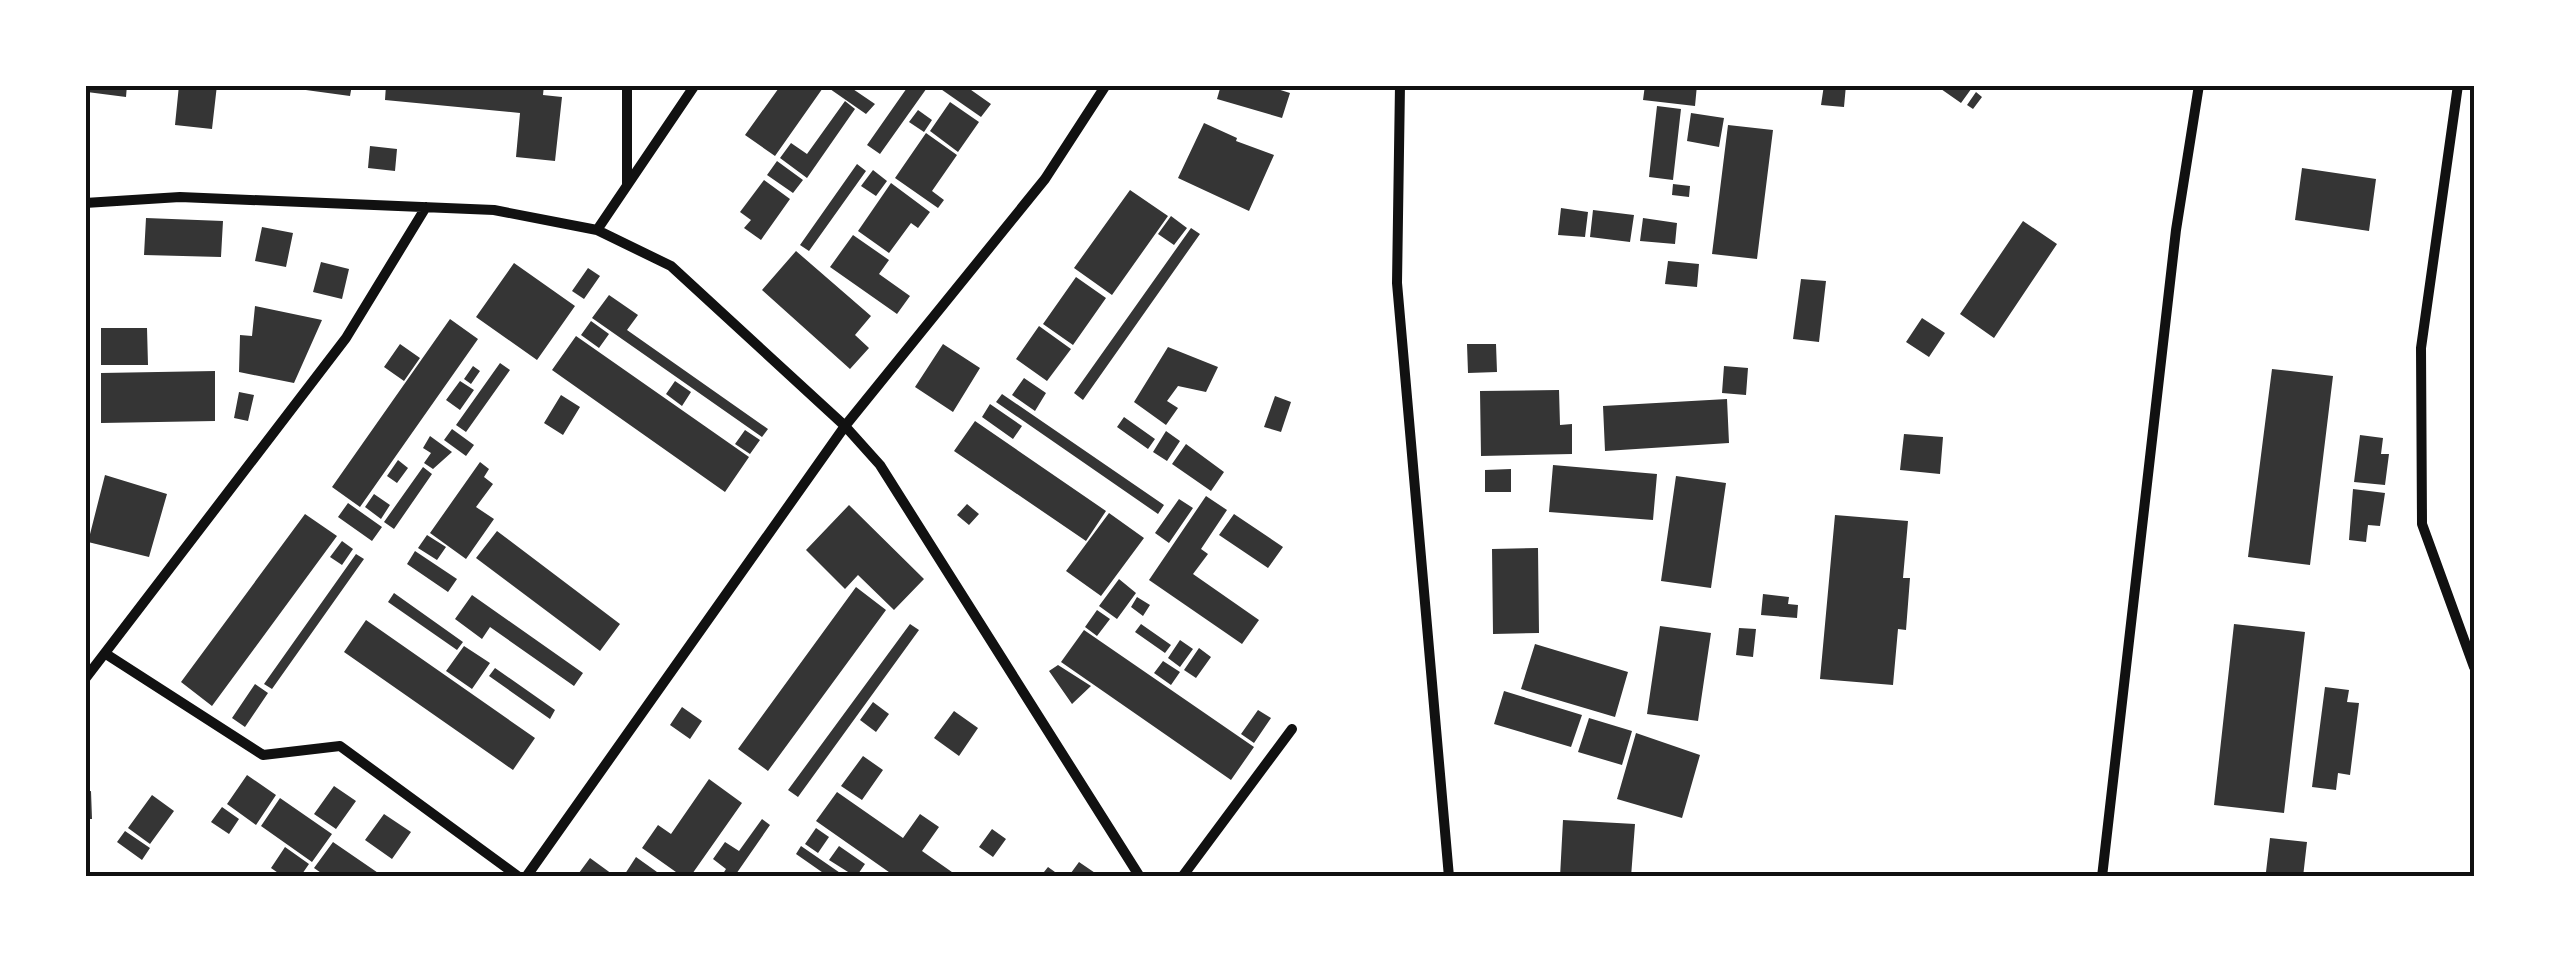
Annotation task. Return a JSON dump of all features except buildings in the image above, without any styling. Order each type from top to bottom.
[{"type":"street","points":[[627,85],[627,186]]},
{"type":"street","points":[[597,230],[695,85]]},
{"type":"street","points":[[106,654],[263,755],[340,746],[522,877],[845,426],[1044,179],[1106,85]]},
{"type":"street","points":[[1400,85],[1397,283],[1449,877]]},
{"type":"street","points":[[2102,877],[2176,230],[2199,85]]},
{"type":"street","points":[[2458,85],[2420,348],[2422,524],[2474,667]]},
{"type":"street","points":[[85,203],[180,197],[494,210],[597,230],[670,266],[845,426],[880,465],[1140,877]]},
{"type":"street","points":[[85,679],[346,338],[426,207]]},
{"type":"street","points":[[1182,877],[1292,729]]}]
